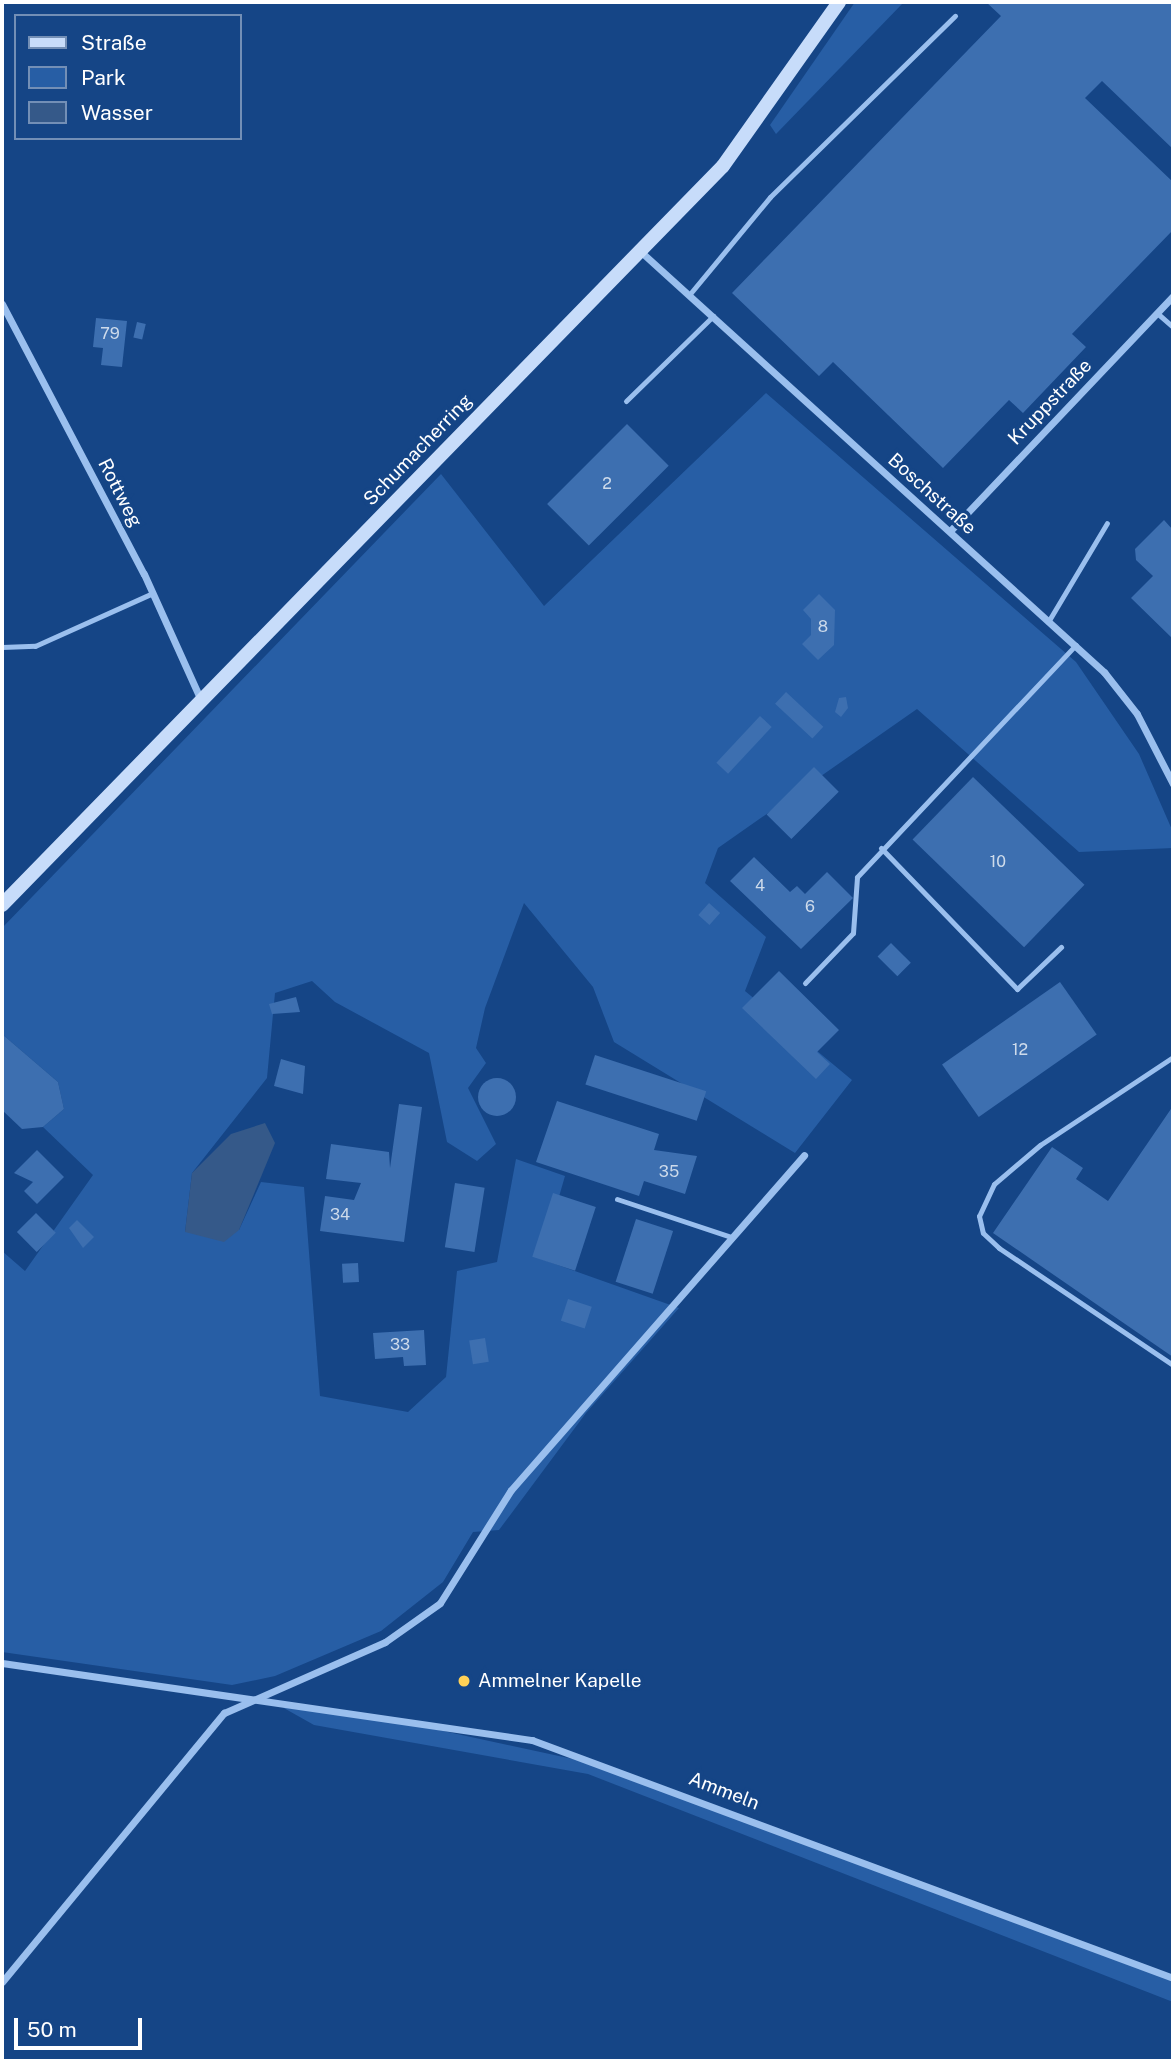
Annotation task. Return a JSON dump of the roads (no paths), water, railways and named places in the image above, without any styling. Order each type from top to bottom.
[{"type":"main road","name":"Schumacherring","points":[[2,905],[723,166],[839,2]]},
{"type":"street","name":"Boschstraße","points":[[640,250],[1076,645],[1137,714],[1173,784]]},
{"type":"street","name":"Kruppstraße","points":[[950,531],[1173,296]]},
{"type":"street","name":"Rottweg","points":[[2,304],[152,593],[201,701]]},
{"type":"street","points":[[2,1982],[225,1713],[247,1700],[385,1642],[440,1603],[511,1490],[804,1155]]},
{"type":"street","name":"Ammeln","points":[[2,1663],[532,1740],[1173,1978]]},
{"type":"lane","points":[[689,295],[770,197],[955,16]]},
{"type":"lane","points":[[1157,313],[1173,327]]},
{"type":"lane","points":[[626,401],[713,316]]},
{"type":"lane","points":[[1048,622],[1107,523]]},
{"type":"lane","points":[[2,647],[35,646],[152,593]]},
{"type":"lane","points":[[805,983],[853,933],[857,877],[881,848],[1076,645]]},
{"type":"lane","points":[[881,848],[1017,989],[1061,947]]},
{"type":"lane","points":[[1173,1057],[1040,1145],[994,1184],[979,1216],[983,1233],[999,1248],[1173,1365]]},
{"type":"lane","points":[[617,1199],[731,1237]]},
{"type":"water","points":[[265,1123],[275,1143],[239,1230],[224,1242],[185,1232],[192,1173],[231,1134]]},
{"type":"place","name":"Ammelner Kapelle","points":[[464,1681]]}]
